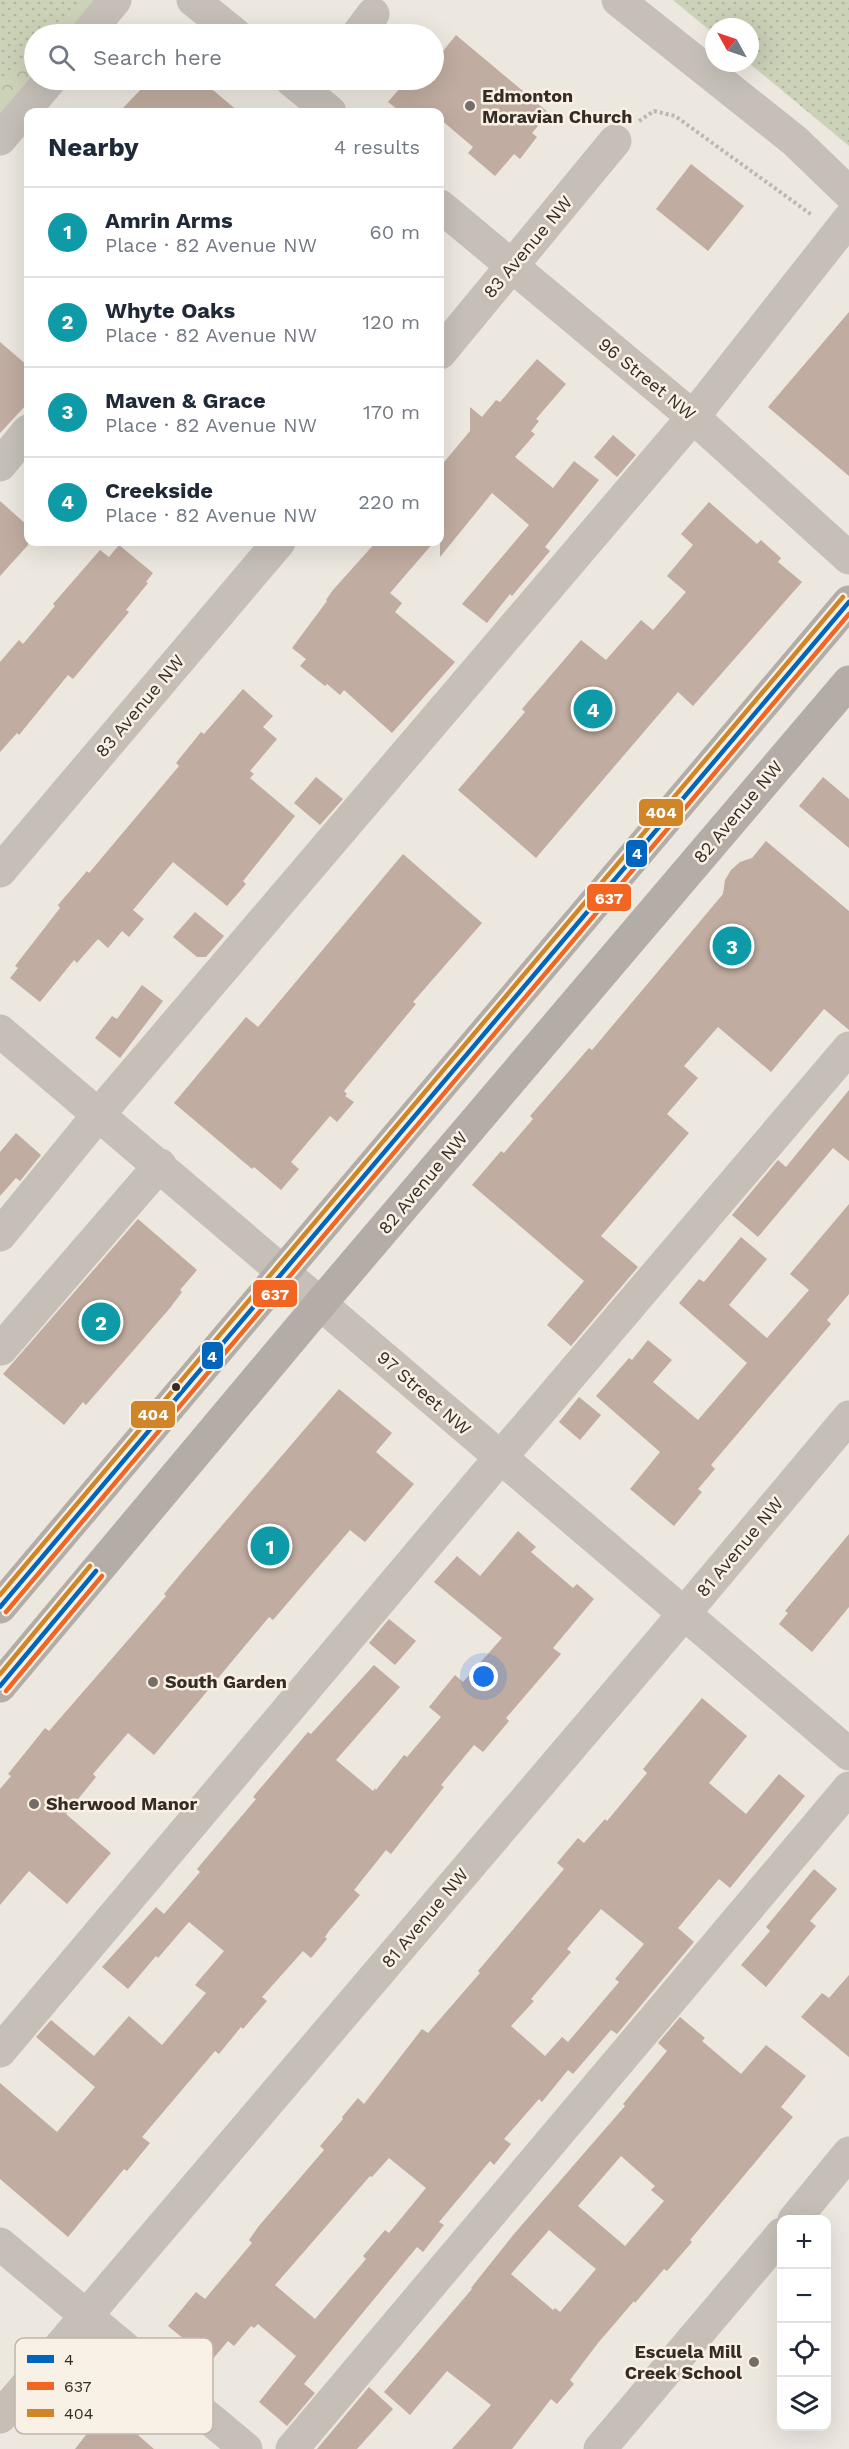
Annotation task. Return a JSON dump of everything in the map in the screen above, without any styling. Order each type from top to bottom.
[{"type":"main road","points":[[0,1607],[849,602]]},
{"type":"main road","name":"82 Avenue NW","points":[[0,1686],[321,1303],[849,682]]},
{"type":"street","points":[[95,24],[115,0]]},
{"type":"street","points":[[193,0],[223,24]]},
{"type":"street","points":[[625,6],[795,141],[849,193]]},
{"type":"street","points":[[26,108],[42,90]]},
{"type":"street","points":[[0,139],[24,111]]},
{"type":"street","name":"83 Avenue NW","points":[[444,348],[615,141]]},
{"type":"street","name":"96 Street NW","points":[[444,209],[511,268],[693,417],[849,558]]},
{"type":"street","points":[[0,1235],[99,1114],[693,417],[849,219]]},
{"type":"street","points":[[0,465],[24,436]]},
{"type":"street","name":"83 Avenue NW","points":[[0,871],[276,546]]},
{"type":"street","name":"97 Street NW","points":[[0,1031],[160,1164],[683,1615],[849,1754]]},
{"type":"street","points":[[0,2051],[849,1048]]},
{"type":"street","points":[[1,1349],[160,1164]]},
{"type":"street","name":"81 Avenue NW","points":[[67,2338],[849,1417]]},
{"type":"street","points":[[292,2449],[849,1788]]},
{"type":"street","points":[[798,2215],[849,2154]]},
{"type":"street","points":[[600,2449],[777,2240]]},
{"type":"street","points":[[0,2244],[112,2338]]},
{"type":"street","name":"81 Avenue NW","points":[[0,2417],[15,2399]]},
{"type":"street","points":[[213,2422],[246,2449]]},
{"type":"path","points":[[615,141],[634,123],[654,111],[675,116],[813,215]]},
{"type":"green space","points":[[0,0],[116,0],[96,24],[24,24],[24,90],[29,90],[0,144]]},
{"type":"green space","points":[[0,0],[88,0],[64,24],[24,24],[24,63],[0,87]]},
{"type":"green space","points":[[673,0],[849,0],[849,146],[759,71],[759,18],[705,18],[705,27]]},
{"type":"building","name":"Edmonton Moravian Church","points":[[456,35],[549,113],[532,133],[537,137],[520,159],[514,154],[495,176],[468,153],[473,147],[444,122],[444,108],[396,108],[388,102],[398,90],[444,90],[444,50]]},
{"type":"building","points":[[140,90],[213,90],[234,108],[123,108]]},
{"type":"building","points":[[691,164],[744,206],[708,251],[656,209]]},
{"type":"building","points":[[849,312],[849,476],[768,407]]},
{"type":"building","points":[[0,342],[24,363],[24,407],[0,433]]},
{"type":"building","points":[[537,359],[566,384],[536,419],[539,421],[531,431],[535,434],[515,457],[553,488],[574,461],[599,480],[545,547],[550,551],[487,623],[462,604],[529,525],[492,493],[440,557],[440,546],[444,546],[444,462],[470,431],[470,407],[482,417],[496,400],[500,402]]},
{"type":"building","points":[[613,435],[636,455],[617,477],[594,457]]},
{"type":"building","points":[[0,501],[24,522],[24,546],[27,546],[0,576]]},
{"type":"building","points":[[709,502],[757,544],[761,540],[781,558],[778,562],[802,582],[693,706],[678,692],[536,858],[458,790],[525,712],[522,709],[581,640],[606,660],[641,620],[653,630],[686,592],[667,576],[693,545],[681,534]]},
{"type":"building","points":[[120,546],[153,573],[146,582],[148,583],[126,610],[129,612],[73,679],[68,675],[19,735],[17,733],[0,752],[0,662],[19,640],[23,644],[55,606],[53,604],[100,550],[109,557]]},
{"type":"building","points":[[372,546],[431,546],[390,593],[402,603],[395,612],[455,662],[392,733],[344,690],[340,695],[300,666],[306,659],[292,648],[333,590]]},
{"type":"building","points":[[243,689],[273,716],[263,727],[277,739],[250,771],[254,774],[250,778],[295,816],[243,881],[246,884],[227,906],[173,862],[133,910],[144,919],[129,937],[122,931],[108,948],[98,939],[77,963],[74,960],[40,1002],[10,978],[18,968],[15,966],[60,908],[58,905],[87,871],[89,873],[179,766],[176,763],[201,732],[204,734]]},
{"type":"building","points":[[316,777],[343,799],[320,825],[294,803]]},
{"type":"building","points":[[823,777],[849,799],[849,848],[799,806]]},
{"type":"building","points":[[766,841],[849,911],[849,1030],[824,1009],[771,1072],[718,1027],[684,1066],[698,1078],[667,1114],[689,1133],[601,1236],[638,1267],[571,1346],[547,1325],[584,1281],[472,1185],[501,1151],[504,1153],[533,1119],[530,1116],[589,1048],[592,1050],[723,894],[725,880],[731,870],[740,862],[752,858]]},
{"type":"building","points":[[403,854],[482,923],[413,1002],[416,1004],[344,1091],[347,1094],[345,1096],[354,1102],[337,1122],[330,1116],[291,1162],[299,1169],[281,1190],[254,1167],[252,1169],[174,1103],[246,1017],[258,1027]]},
{"type":"building","points":[[195,912],[224,936],[206,957],[197,957],[173,937]]},
{"type":"building","points":[[142,985],[163,1001],[120,1058],[95,1038],[112,1016],[117,1019]]},
{"type":"building","points":[[849,1090],[849,1161],[833,1148],[758,1237],[732,1215],[778,1160],[786,1167]]},
{"type":"building","points":[[16,1133],[41,1155],[20,1181],[16,1178],[0,1196],[0,1152]]},
{"type":"building","points":[[849,1204],[849,1294],[827,1320],[831,1324],[711,1465],[715,1469],[698,1489],[702,1492],[674,1526],[630,1489],[660,1452],[596,1396],[629,1358],[632,1360],[648,1340],[672,1360],[653,1382],[698,1420],[747,1363],[679,1303],[699,1279],[704,1282],[741,1237],[767,1259],[729,1305],[767,1338],[809,1290],[790,1274]]},
{"type":"building","points":[[138,1219],[197,1270],[180,1290],[182,1292],[170,1308],[86,1405],[83,1402],[64,1425],[3,1374]]},
{"type":"building","points":[[339,1389],[392,1433],[376,1452],[414,1484],[365,1542],[350,1530],[273,1620],[269,1617],[154,1755],[128,1733],[93,1774],[96,1777],[66,1814],[111,1853],[67,1904],[29,1871],[0,1905],[0,1789],[11,1776],[8,1774],[45,1728],[49,1731],[166,1596],[164,1594],[183,1571]]},
{"type":"building","points":[[579,1397],[601,1415],[580,1440],[559,1422]]},
{"type":"building","points":[[518,1531],[536,1547],[531,1552],[573,1588],[577,1584],[594,1599],[553,1648],[561,1654],[506,1718],[509,1721],[483,1752],[474,1745],[441,1785],[444,1787],[391,1854],[386,1850],[354,1890],[360,1895],[329,1931],[325,1937],[327,1939],[311,1958],[303,1951],[262,1997],[267,2001],[243,2029],[241,2027],[219,2054],[215,2051],[142,2137],[150,2143],[127,2171],[124,2169],[68,2237],[0,2179],[0,2083],[57,2132],[95,2087],[36,2037],[51,2020],[94,2056],[129,2016],[162,2045],[206,1993],[195,1985],[224,1951],[189,1922],[128,1989],[102,1967],[156,1907],[164,1914],[200,1872],[197,1869],[256,1799],[253,1797],[308,1732],[311,1734],[374,1665],[400,1687],[336,1760],[373,1791],[375,1788],[376,1790],[404,1755],[407,1757],[441,1717],[429,1707],[455,1675],[463,1682],[502,1638],[434,1582],[457,1556],[480,1576]]},
{"type":"building","points":[[849,1534],[849,1607],[812,1652],[779,1624],[788,1613],[785,1611]]},
{"type":"building","points":[[389,1619],[416,1641],[395,1665],[369,1643]]},
{"type":"building","points":[[702,1698],[747,1736],[709,1783],[746,1814],[779,1774],[805,1796],[730,1888],[719,1879],[678,1928],[694,1942],[617,2034],[611,2030],[573,2074],[568,2070],[542,2102],[539,2099],[504,2139],[511,2144],[494,2165],[490,2161],[439,2222],[444,2225],[423,2252],[417,2247],[304,2384],[315,2393],[287,2426],[259,2402],[296,2356],[258,2324],[254,2328],[251,2326],[234,2346],[228,2341],[213,2359],[213,2338],[183,2338],[168,2326],[196,2292],[205,2299],[252,2243],[249,2240],[258,2227],[324,2150],[320,2146],[343,2119],[342,2117],[358,2098],[364,2104],[422,2029],[428,2033],[564,1869],[557,1863],[578,1838],[584,1843],[605,1819],[607,1821],[647,1773],[643,1769]],"holes":[[[601,1909],[644,1944],[615,1979],[619,1982],[568,2042],[562,2037],[545,2056],[511,2026],[534,2001],[531,1999],[571,1952],[567,1949]],[[389,2158],[426,2188],[389,2233],[385,2230],[363,2256],[366,2259],[315,2319],[275,2285],[370,2176],[372,2177]]]},
{"type":"building","points":[[814,1869],[837,1889],[810,1921],[816,1926],[766,1987],[741,1965],[770,1931],[766,1927]]},
{"type":"building","points":[[849,1975],[849,2057],[801,2017],[822,1993],[829,1998]]},
{"type":"building","points":[[680,2017],[705,2038],[702,2041],[741,2074],[766,2045],[806,2076],[781,2107],[793,2117],[690,2240],[692,2242],[667,2271],[664,2269],[598,2343],[570,2380],[574,2384],[557,2404],[551,2399],[512,2449],[452,2449],[491,2405],[447,2371],[410,2415],[384,2392],[472,2289],[514,2234],[625,2106],[623,2104],[667,2051],[658,2043]],"holes":[[[621,2156],[655,2186],[651,2190],[664,2201],[625,2246],[578,2206]],[[549,2230],[596,2269],[560,2312],[555,2308],[553,2310],[511,2274]]]},
{"type":"building","points":[[369,2387],[393,2409],[357,2449],[317,2449]]},
{"type":"building","points":[[87,2434],[139,2434],[154,2449],[75,2449]]},
{"type":"transit line","name":"404","points":[[0,1595],[843,597]]},
{"type":"transit line","name":"4","points":[[0,1607],[849,602]]},
{"type":"transit line","name":"637","points":[[6,1612],[849,614]]},
{"type":"transit line","name":"404","points":[[0,1674],[90,1566]]},
{"type":"transit line","name":"4","points":[[0,1686],[96,1571]]},
{"type":"transit line","name":"637","points":[[6,1691],[102,1576]]},
{"type":"place","name":"Edmonton Moravian Church","points":[[470,106]]},
{"type":"place","name":"Creekside","points":[[593,709]]},
{"type":"place","name":"Maven & Grace","points":[[732,946]]},
{"type":"place","name":"Whyte Oaks","points":[[101,1322]]},
{"type":"place","name":"Amrin Arms","points":[[270,1546]]},
{"type":"place","name":"South Garden","points":[[153,1682]]},
{"type":"place","name":"Sherwood Manor","points":[[34,1804]]},
{"type":"place","name":"Escuela Mill Creek School","points":[[754,2362]]}]
